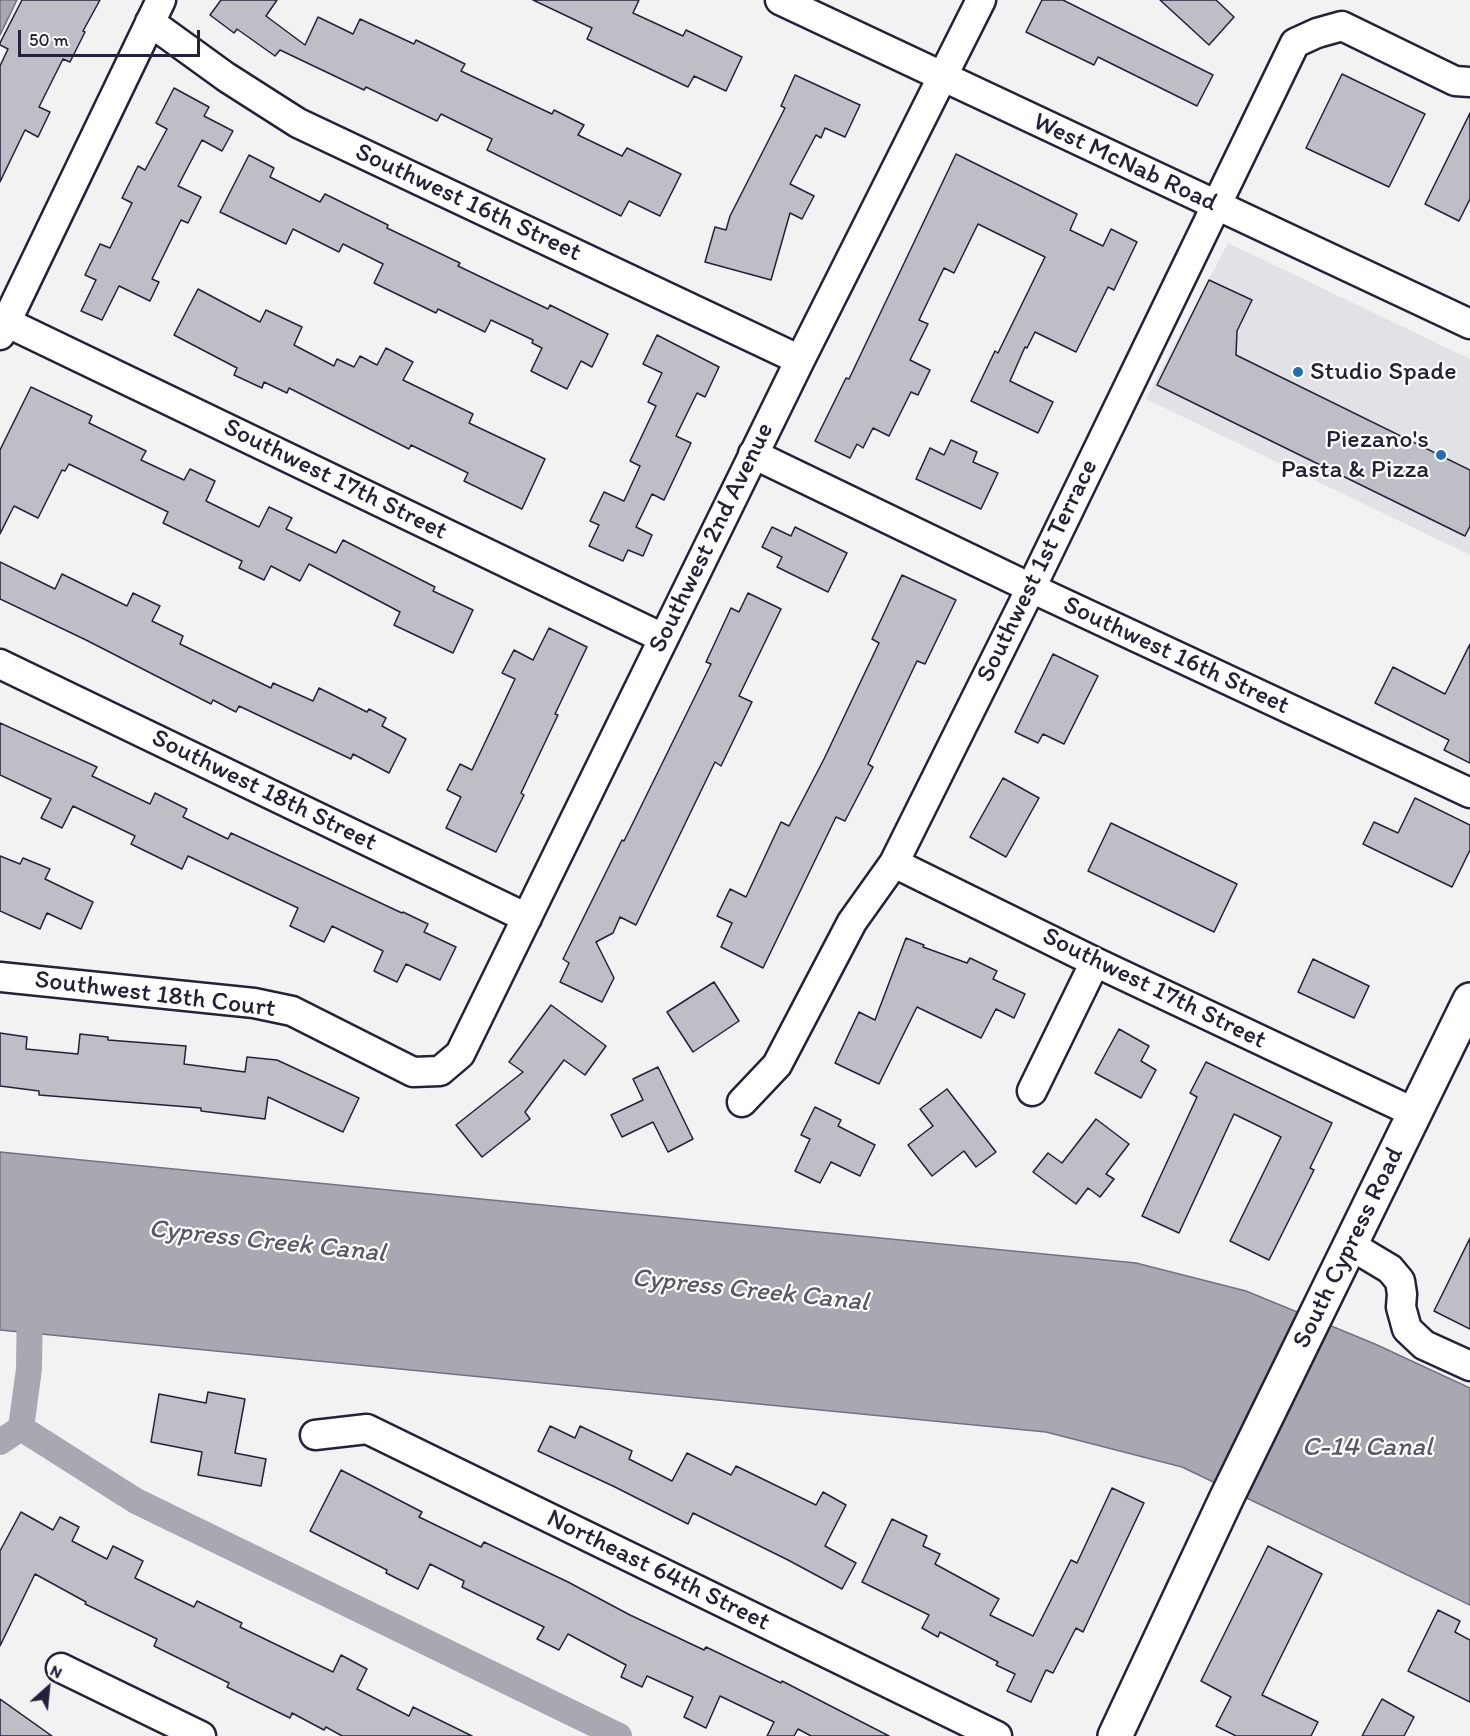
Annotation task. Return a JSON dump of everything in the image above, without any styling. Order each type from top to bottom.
[{"type":"street","name":"West McNab Road","points":[[780,0],[1470,324]]},
{"type":"street","name":"Southwest 2nd Avenue","points":[[440,1071],[460,1054],[753,454],[981,0]]},
{"type":"street","points":[[3,328],[156,11]]},
{"type":"street","name":"Southwest 16th Street","points":[[156,11],[226,77],[298,123],[800,360]]},
{"type":"street","name":"Southwest 1st Terrace","points":[[742,1102],[777,1065],[852,921],[894,863],[1295,43],[1317,33],[1342,26],[1455,81],[1470,82]]},
{"type":"street","name":"Southwest 17th Street","points":[[3,328],[663,638]]},
{"type":"street","name":"Southwest 16th Street","points":[[753,454],[1030,588],[1470,793]]},
{"type":"street","name":"Southwest 18th Street","points":[[0,664],[527,918]]},
{"type":"street","name":"Southwest 17th Street","points":[[894,863],[1095,962],[1415,1113]]},
{"type":"street","points":[[1032,1090],[1095,962]]},
{"type":"street","name":"Southwest 18th Court","points":[[0,977],[254,1003],[292,1011],[413,1072],[440,1071]]},
{"type":"street","name":"South Cypress Road","points":[[1115,1736],[1227,1497],[1470,1000]]},
{"type":"street","points":[[1350,1245],[1390,1269],[1400,1281],[1401,1307],[1407,1329],[1424,1345],[1470,1366]]},
{"type":"street","name":"Northeast 64th Street","points":[[315,1435],[367,1429],[997,1736]]},
{"type":"street","points":[[61,1668],[201,1736]]},
{"type":"shaded area","points":[[1228,243],[1470,359],[1470,555],[1146,399]]},
{"type":"water","points":[[0,0],[17,0],[0,35]]},
{"type":"water","name":"C-14 Canal","points":[[0,1152],[1136,1263],[1246,1291],[1375,1344],[1470,1388],[1470,1605],[1182,1467],[1046,1432],[0,1330]]},
{"type":"building","points":[[22,0],[100,0],[83,31],[85,32],[70,62],[63,59],[39,107],[50,112],[38,137],[25,130],[0,182],[0,66],[8,49],[0,43]]},
{"type":"building","points":[[221,0],[277,0],[266,16],[305,45],[318,17],[353,34],[360,19],[414,44],[416,40],[465,64],[461,71],[552,114],[554,110],[584,125],[578,135],[622,156],[627,148],[681,174],[660,216],[629,201],[621,216],[487,150],[492,139],[441,114],[437,121],[366,87],[364,90],[280,50],[275,56],[237,29],[234,33],[210,15]]},
{"type":"building","points":[[533,0],[639,0],[633,13],[683,36],[686,30],[742,57],[726,91],[694,76],[688,87],[587,39],[592,28]]},
{"type":"building","points":[[1042,0],[1063,0],[1213,75],[1197,106],[1098,57],[1094,65],[1026,32]]},
{"type":"building","points":[[1160,0],[1216,0],[1234,17],[1209,45]]},
{"type":"building","points":[[1342,74],[1425,114],[1389,187],[1306,148]]},
{"type":"building","points":[[795,75],[860,105],[845,137],[825,128],[821,138],[816,135],[790,184],[814,196],[802,219],[790,213],[771,280],[705,262],[715,227],[726,230],[730,216],[785,108],[781,106]]},
{"type":"building","points":[[174,88],[209,107],[204,116],[233,131],[222,151],[202,140],[178,186],[201,197],[188,223],[181,220],[152,279],[159,282],[150,301],[119,286],[102,320],[81,311],[96,280],[85,275],[100,244],[110,248],[132,203],[122,198],[138,166],[145,170],[167,129],[156,123]]},
{"type":"building","points":[[1470,113],[1470,199],[1459,221],[1425,204]]},
{"type":"building","points":[[956,154],[1077,214],[1070,230],[1103,246],[1111,229],[1137,242],[1114,290],[1108,287],[1076,352],[1035,332],[1027,348],[1025,347],[1010,381],[1053,402],[1038,433],[971,401],[995,351],[998,353],[1045,257],[978,224],[954,273],[944,268],[919,320],[928,324],[910,360],[930,370],[918,395],[911,392],[889,436],[873,428],[863,448],[857,444],[850,458],[815,441],[846,378],[849,379]]},
{"type":"building","points":[[249,155],[274,168],[270,177],[320,202],[325,194],[388,225],[387,228],[460,263],[458,266],[548,309],[550,305],[608,334],[592,367],[581,361],[567,389],[531,371],[542,348],[532,343],[533,340],[491,320],[485,332],[438,309],[436,313],[374,283],[383,264],[343,244],[339,252],[293,229],[286,244],[220,212]]},
{"type":"building","points":[[1209,280],[1252,300],[1237,331],[1236,355],[1470,470],[1470,526],[1465,536],[1157,385]]},
{"type":"building","points":[[198,289],[260,322],[266,310],[302,327],[294,345],[334,366],[337,359],[354,367],[360,356],[377,365],[386,348],[413,362],[403,380],[473,414],[469,423],[545,459],[522,509],[464,481],[468,473],[411,445],[409,449],[289,388],[287,393],[264,382],[262,388],[234,375],[237,368],[174,335]]},
{"type":"building","points":[[657,335],[719,367],[705,397],[697,393],[676,436],[691,443],[664,500],[652,494],[636,527],[652,535],[643,556],[628,550],[623,561],[589,546],[599,525],[590,521],[604,492],[624,501],[640,466],[630,461],[656,406],[648,402],[662,373],[643,364]]},
{"type":"building","points":[[31,387],[92,416],[89,423],[146,451],[141,460],[184,480],[190,469],[215,481],[206,501],[259,527],[269,507],[292,518],[286,529],[336,553],[343,540],[435,587],[433,591],[473,610],[453,653],[394,625],[400,612],[309,564],[300,581],[271,566],[264,580],[239,568],[242,561],[163,523],[168,512],[69,464],[65,471],[62,470],[38,518],[14,506],[0,534],[0,450]]},
{"type":"building","points":[[951,440],[977,452],[973,462],[998,473],[981,509],[916,479],[930,448],[944,455]]},
{"type":"building","points":[[772,527],[791,536],[795,527],[847,553],[828,592],[777,567],[782,557],[762,547]]},
{"type":"building","points":[[0,562],[55,589],[62,574],[127,606],[133,593],[160,606],[152,621],[183,636],[180,644],[271,688],[273,683],[313,701],[319,688],[367,712],[369,709],[386,718],[382,726],[406,739],[389,773],[353,754],[351,759],[239,706],[236,712],[213,700],[211,704],[0,599]]},
{"type":"building","points":[[902,575],[956,600],[925,664],[917,661],[868,764],[873,767],[845,821],[836,817],[763,968],[721,947],[732,923],[717,916],[730,889],[746,897],[781,822],[789,826],[824,759],[879,643],[872,639]]},
{"type":"building","points":[[748,593],[781,609],[739,696],[752,702],[721,766],[715,762],[636,925],[620,917],[613,933],[596,942],[614,978],[602,1002],[560,982],[569,963],[563,959],[711,664],[706,662],[731,608],[739,612]]},
{"type":"building","points":[[549,628],[587,647],[521,793],[524,795],[496,852],[446,828],[461,797],[447,790],[460,764],[472,770],[515,679],[502,673],[514,650],[533,660]]},
{"type":"building","points":[[1470,644],[1470,763],[1444,750],[1449,740],[1375,703],[1393,667],[1445,694]]},
{"type":"building","points":[[1053,654],[1098,676],[1064,744],[1043,734],[1038,743],[1015,732]]},
{"type":"building","points":[[0,723],[97,767],[92,776],[150,804],[155,793],[187,809],[183,817],[228,839],[231,833],[428,924],[424,932],[456,947],[440,980],[406,964],[397,982],[374,971],[383,951],[332,926],[324,942],[290,926],[298,908],[188,856],[182,869],[131,844],[135,836],[73,806],[62,828],[41,818],[51,799],[0,775]]},
{"type":"building","points":[[1003,778],[1039,798],[1006,857],[970,837]]},
{"type":"building","points":[[1415,798],[1470,825],[1470,850],[1452,887],[1363,844],[1374,822],[1398,833]]},
{"type":"building","points":[[1111,823],[1237,884],[1214,932],[1088,871]]},
{"type":"building","points":[[0,856],[20,864],[23,858],[50,869],[45,879],[93,902],[81,929],[47,913],[40,929],[0,911]]},
{"type":"building","points":[[906,938],[924,945],[923,947],[967,963],[970,958],[997,971],[993,979],[1025,994],[1014,1018],[996,1009],[981,1038],[917,1007],[879,1084],[835,1063],[859,1012],[875,1020]]},
{"type":"building","points":[[1313,959],[1369,986],[1354,1018],[1298,992]]},
{"type":"building","points":[[714,982],[739,1021],[693,1052],[667,1012]]},
{"type":"building","points":[[551,1005],[606,1046],[585,1075],[564,1060],[525,1112],[530,1119],[482,1157],[456,1125],[523,1072],[509,1062]]},
{"type":"building","points":[[1119,1029],[1149,1046],[1141,1061],[1156,1070],[1141,1098],[1095,1073]]},
{"type":"building","points":[[0,1033],[27,1037],[26,1049],[78,1054],[80,1034],[108,1037],[108,1040],[186,1046],[184,1064],[245,1072],[247,1057],[277,1060],[359,1098],[343,1132],[268,1097],[265,1119],[201,1111],[201,1108],[39,1095],[39,1091],[0,1086]]},
{"type":"building","points":[[1206,1062],[1332,1123],[1310,1168],[1314,1170],[1269,1260],[1230,1241],[1281,1137],[1234,1114],[1179,1233],[1142,1216],[1197,1097],[1190,1093]]},
{"type":"building","points":[[658,1067],[693,1139],[668,1152],[653,1122],[622,1137],[611,1115],[643,1100],[633,1079]]},
{"type":"building","points":[[947,1089],[996,1152],[976,1167],[964,1151],[932,1176],[908,1145],[933,1126],[920,1109]]},
{"type":"building","points":[[815,1107],[841,1120],[838,1126],[875,1145],[860,1176],[831,1162],[820,1183],[795,1171],[810,1139],[801,1135]]},
{"type":"building","points":[[1096,1119],[1129,1144],[1106,1174],[1114,1179],[1100,1197],[1088,1188],[1076,1204],[1033,1172],[1048,1153],[1062,1163]]},
{"type":"building","points":[[1470,1238],[1470,1329],[1434,1311]]},
{"type":"building","points":[[208,1392],[245,1399],[235,1453],[266,1459],[261,1486],[198,1475],[202,1452],[151,1442],[159,1394],[206,1403]]},
{"type":"building","points":[[550,1426],[575,1438],[580,1426],[632,1451],[629,1459],[672,1481],[687,1453],[731,1475],[736,1466],[816,1505],[823,1492],[846,1505],[825,1546],[856,1563],[842,1589],[693,1513],[688,1524],[538,1451]]},
{"type":"building","points":[[341,1470],[422,1512],[419,1517],[481,1547],[484,1542],[704,1650],[706,1647],[781,1683],[782,1681],[889,1736],[811,1736],[798,1729],[794,1736],[767,1736],[774,1722],[720,1696],[706,1728],[684,1717],[693,1697],[647,1676],[642,1687],[621,1677],[626,1665],[568,1634],[559,1650],[537,1639],[544,1627],[462,1587],[464,1581],[430,1564],[418,1589],[386,1573],[387,1570],[310,1531]]},
{"type":"building","points":[[1112,1488],[1144,1503],[1083,1632],[1076,1628],[1053,1673],[1046,1670],[1031,1702],[1007,1691],[1015,1674],[996,1665],[998,1662],[940,1632],[938,1637],[922,1628],[929,1615],[862,1582],[892,1519],[927,1536],[923,1546],[940,1554],[935,1564],[999,1599],[990,1615],[1033,1636],[1071,1560],[1077,1563]]},
{"type":"building","points":[[21,1512],[53,1530],[60,1517],[79,1527],[72,1541],[107,1559],[113,1546],[143,1561],[135,1578],[194,1607],[197,1601],[242,1623],[240,1627],[333,1672],[341,1655],[367,1669],[357,1689],[409,1716],[413,1707],[472,1736],[342,1736],[326,1727],[324,1730],[292,1713],[290,1718],[227,1687],[229,1683],[154,1646],[157,1639],[85,1604],[86,1602],[35,1574],[0,1646],[0,1551]]},
{"type":"building","points":[[1268,1546],[1322,1574],[1262,1695],[1318,1722],[1311,1736],[1236,1736],[1216,1726],[1231,1697],[1201,1681]]},
{"type":"building","points":[[1438,1610],[1460,1621],[1455,1632],[1470,1640],[1470,1702],[1408,1671]]},
{"type":"building","points":[[0,1699],[52,1736],[0,1736]]},
{"type":"building","points":[[1382,1699],[1414,1717],[1404,1736],[1362,1736]]},
{"type":"waterway","points":[[0,1442],[21,1428],[29,1369],[30,1298]]},
{"type":"waterway","points":[[21,1428],[136,1501],[619,1736]]},
{"type":"place","name":"Studio Spade","points":[[1298,372]]},
{"type":"place","name":"Piezano's Pasta & Pizza","points":[[1441,455]]},
{"type":"water label","name":"Cypress Creek Canal","points":[[267,1242]]},
{"type":"water label","name":"Cypress Creek Canal","points":[[750,1291]]}]
